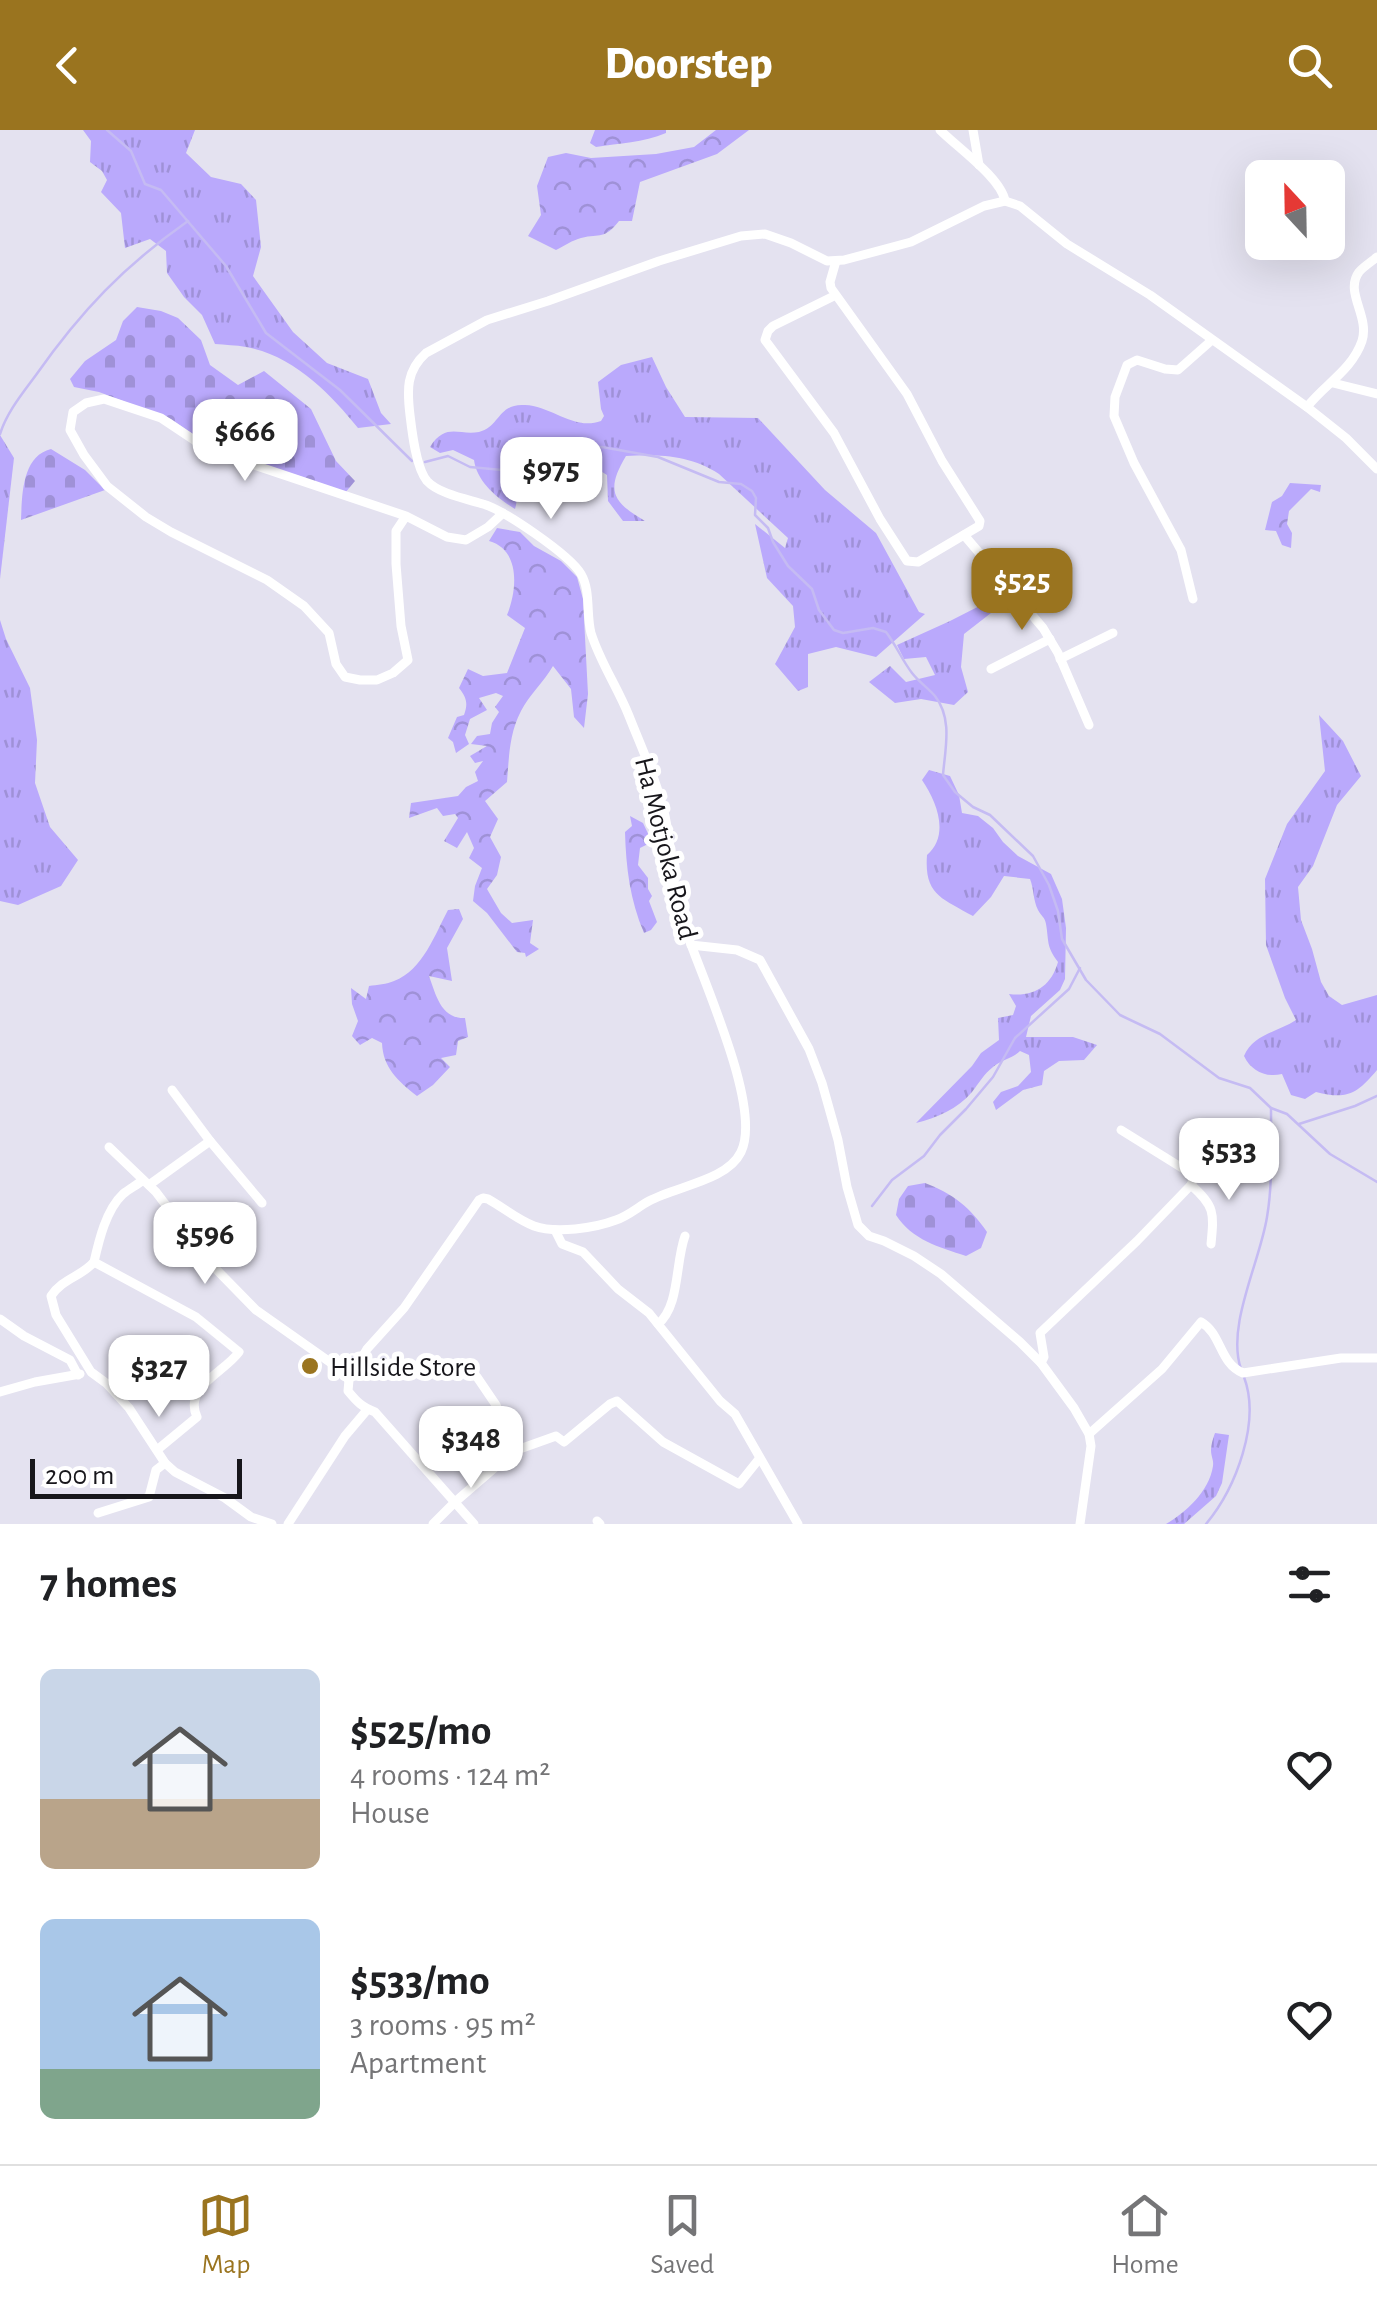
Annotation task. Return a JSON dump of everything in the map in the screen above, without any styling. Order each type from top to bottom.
[{"type":"street","points":[[940,130],[1003,191],[1005,201]]},
{"type":"street","points":[[973,130],[978,165]]},
{"type":"street","points":[[836,295],[768,330],[765,336],[769,347],[834,432],[887,532],[907,561],[918,562],[979,526],[980,521],[942,461],[907,394],[830,282],[836,262],[911,242],[984,206],[1005,201],[1020,206],[1068,244],[1150,295],[1307,407],[1377,468]]},
{"type":"street","name":"Ha Motjoka Road","points":[[350,1380],[367,1350],[404,1308],[479,1200],[488,1200],[532,1225],[555,1230],[617,1220],[663,1194],[720,1174],[742,1151],[746,1116],[711,993],[674,889],[658,790],[590,630],[587,592],[581,574],[569,560],[503,513],[427,480],[419,461],[408,397],[412,369],[426,353],[487,320],[741,236],[776,236],[836,262]]},
{"type":"street","points":[[1307,407],[1333,383],[1361,344],[1364,318],[1356,302],[1356,278],[1377,257]]},
{"type":"street","points":[[1193,600],[1181,550],[1142,480],[1114,416],[1114,397],[1126,365],[1137,360],[1178,370],[1212,340]]},
{"type":"street","points":[[1333,383],[1377,394]]},
{"type":"street","points":[[406,516],[396,532],[396,564],[408,660],[393,673],[376,680],[346,677],[336,664],[328,633],[304,606],[267,580],[158,525],[107,486],[70,430],[73,412],[86,403],[104,399],[161,418],[209,450],[406,516],[448,537],[466,540],[488,528],[503,513]]},
{"type":"street","points":[[964,535],[1050,639],[1089,725]]},
{"type":"street","points":[[1060,659],[1113,633]]},
{"type":"street","points":[[991,669],[1050,639]]},
{"type":"street","points":[[691,945],[737,950],[760,960],[809,1050],[822,1083],[858,1226],[868,1236],[914,1256],[941,1274],[996,1320],[1040,1364],[1074,1408],[1088,1434],[1091,1458],[1080,1524]]},
{"type":"street","points":[[172,1090],[262,1203]]},
{"type":"street","points":[[1040,1364],[1044,1357],[1040,1333],[1137,1242],[1194,1178],[1121,1130]]},
{"type":"street","points":[[210,1140],[123,1195],[113,1207],[94,1262],[62,1282],[51,1296],[56,1315],[91,1372],[129,1408],[165,1464],[225,1498],[250,1518],[272,1524]]},
{"type":"street","points":[[109,1147],[146,1183],[209,1262],[256,1310],[350,1380],[348,1391],[359,1404],[375,1412],[474,1524]]},
{"type":"street","points":[[1191,1185],[1208,1200],[1213,1220],[1211,1244]]},
{"type":"street","points":[[555,1230],[562,1244],[582,1252],[618,1289],[649,1313],[735,1414],[798,1524]]},
{"type":"street","points":[[658,1324],[667,1317],[672,1302],[686,1236]]},
{"type":"street","points":[[94,1262],[196,1317],[239,1352],[209,1378],[195,1398],[193,1408],[197,1417],[157,1450]]},
{"type":"street","points":[[0,1319],[70,1360],[78,1375]]},
{"type":"street","points":[[1088,1434],[1162,1369],[1202,1322],[1210,1327],[1224,1359],[1243,1373],[1340,1358],[1377,1358]]},
{"type":"street","points":[[0,1392],[91,1372]]},
{"type":"street","points":[[478,1377],[496,1405],[514,1452]]},
{"type":"street","points":[[432,1524],[514,1452],[556,1436],[564,1442],[617,1401],[663,1442],[739,1484],[759,1459]]},
{"type":"street","points":[[288,1524],[337,1448],[367,1410]]},
{"type":"street","points":[[98,1513],[150,1497],[156,1470],[165,1464]]},
{"type":"green space","points":[[83,130],[195,130],[186,153],[211,177],[241,184],[256,200],[261,247],[253,276],[293,332],[327,363],[368,379],[381,413],[391,424],[358,428],[310,378],[280,358],[242,346],[215,344],[202,315],[167,273],[166,251],[150,239],[125,248],[121,213],[101,192],[107,180],[90,162],[91,141]]},
{"type":"green space","points":[[595,130],[666,133],[596,147],[590,143]]},
{"type":"green space","points":[[716,130],[749,130],[717,154],[640,182],[632,221],[619,221],[606,233],[578,239],[556,250],[528,236],[541,215],[537,186],[548,157],[566,153],[591,158],[656,154],[694,147]]},
{"type":"green space","points":[[137,307],[178,318],[201,340],[210,365],[238,385],[264,371],[311,409],[336,461],[355,481],[345,493],[235,456],[203,441],[171,419],[99,392],[74,387],[70,379],[85,361],[116,340],[123,321]]},
{"type":"green space","points":[[652,357],[685,417],[758,418],[825,490],[876,533],[919,612],[925,614],[876,657],[836,647],[808,654],[808,687],[798,691],[775,664],[795,627],[793,606],[767,578],[755,524],[785,548],[788,538],[719,474],[674,457],[626,456],[616,478],[616,494],[626,508],[645,521],[623,521],[608,501],[607,475],[563,448],[530,464],[518,487],[515,509],[484,482],[474,460],[453,450],[440,453],[430,447],[447,432],[486,429],[516,405],[535,406],[582,423],[601,421],[604,416],[598,382],[621,365]]},
{"type":"green space","points":[[0,435],[14,458],[0,579]]},
{"type":"green space","points":[[51,449],[85,470],[105,490],[21,520],[29,468],[41,453]]},
{"type":"green space","points":[[1290,483],[1321,485],[1320,492],[1311,489],[1289,511],[1291,548],[1282,545],[1276,531],[1265,530],[1272,502],[1282,496]]},
{"type":"green space","points":[[497,528],[520,532],[534,546],[561,561],[577,577],[583,599],[588,694],[584,728],[574,717],[571,689],[553,666],[517,720],[507,782],[485,801],[498,819],[490,837],[501,857],[497,875],[487,889],[512,923],[533,920],[530,943],[539,949],[526,957],[525,953],[517,952],[473,901],[482,868],[469,858],[474,848],[467,832],[457,848],[444,841],[458,818],[455,814],[443,816],[437,808],[409,818],[411,803],[458,796],[478,781],[475,772],[483,761],[475,763],[470,756],[487,746],[471,744],[477,736],[490,734],[499,712],[495,707],[503,696],[496,693],[479,698],[487,710],[470,719],[465,735],[469,744],[456,753],[448,738],[457,717],[465,711],[466,701],[459,688],[468,669],[483,676],[507,673],[525,628],[507,615],[514,572],[507,553],[489,541]]},
{"type":"green space","points":[[1005,593],[1009,599],[964,634],[961,667],[968,692],[954,705],[921,699],[895,703],[869,682],[890,666],[906,682],[935,675],[926,657],[904,659],[897,645]]},
{"type":"green space","points":[[0,620],[30,688],[37,740],[35,783],[50,827],[78,860],[61,886],[18,905],[0,901]]},
{"type":"green space","points":[[1319,715],[1343,741],[1361,776],[1337,805],[1313,866],[1298,887],[1301,920],[1329,996],[1342,1005],[1377,995],[1377,1070],[1351,1093],[1316,1092],[1305,1099],[1291,1095],[1282,1074],[1260,1072],[1244,1056],[1260,1038],[1296,1020],[1266,945],[1265,879],[1287,824],[1325,771]]},
{"type":"green space","points":[[929,770],[950,776],[962,813],[978,816],[1018,856],[1051,874],[1062,899],[1065,979],[1060,990],[1031,1016],[1026,1037],[1073,1037],[1097,1045],[1084,1060],[1059,1061],[1044,1071],[1042,1085],[1023,1090],[996,1110],[993,1102],[1001,1092],[1018,1086],[1031,1072],[1029,1055],[1020,1051],[990,1070],[960,1103],[916,1123],[981,1053],[999,1040],[998,1018],[1013,1015],[1016,1006],[1009,994],[1040,989],[1051,978],[1058,962],[1030,879],[1004,876],[973,916],[932,887],[927,855],[938,838],[939,818],[922,780]]},
{"type":"green space","points":[[630,816],[643,823],[652,842],[640,848],[638,865],[648,878],[652,896],[649,901],[657,922],[644,933],[628,871],[625,832],[632,826]]},
{"type":"green space","points":[[459,909],[463,919],[447,948],[452,981],[429,976],[445,1010],[465,1018],[468,1037],[458,1041],[456,1055],[441,1058],[450,1067],[417,1096],[393,1073],[385,1060],[382,1043],[372,1038],[360,1045],[352,1036],[358,1021],[351,988],[366,999],[369,986],[404,976],[427,950],[448,910]]},
{"type":"green space","points":[[925,1183],[960,1202],[974,1216],[987,1232],[981,1248],[966,1256],[927,1242],[902,1224],[896,1215],[899,1199],[908,1186]]},
{"type":"green space","points":[[1215,1433],[1229,1435],[1222,1483],[1216,1496],[1184,1524],[1166,1524],[1189,1507],[1207,1484],[1213,1466],[1211,1448]]},
{"type":"waterway","points":[[107,130],[131,151],[145,184],[161,190],[226,266],[266,333],[340,390],[412,461]]},
{"type":"waterway","points":[[0,434],[20,396],[87,310],[144,255],[188,221]]},
{"type":"waterway","points":[[425,462],[448,456],[470,467],[514,471],[553,454],[602,447],[658,457],[752,491],[756,498],[755,515],[768,528],[788,566],[812,589],[819,610],[834,630],[843,633],[873,628],[886,632],[912,673],[935,696],[946,724],[943,775],[955,792],[990,815],[1033,856],[1049,885],[1062,939],[1086,980],[1120,1015],[1160,1034],[1219,1078],[1250,1088],[1271,1108],[1287,1114],[1330,1154],[1377,1182]]},
{"type":"waterway","points":[[872,1206],[892,1180],[924,1156],[966,1109],[993,1077],[1015,1038],[1069,989],[1080,968]]},
{"type":"waterway","points":[[1299,1124],[1377,1096]]},
{"type":"waterway","points":[[1241,1369],[1241,1314],[1269,1204],[1271,1108]]},
{"type":"waterway","points":[[1206,1524],[1227,1492],[1243,1454],[1249,1414],[1244,1377]]},
{"type":"place","name":"Hillside Store","points":[[310,1366]]}]
